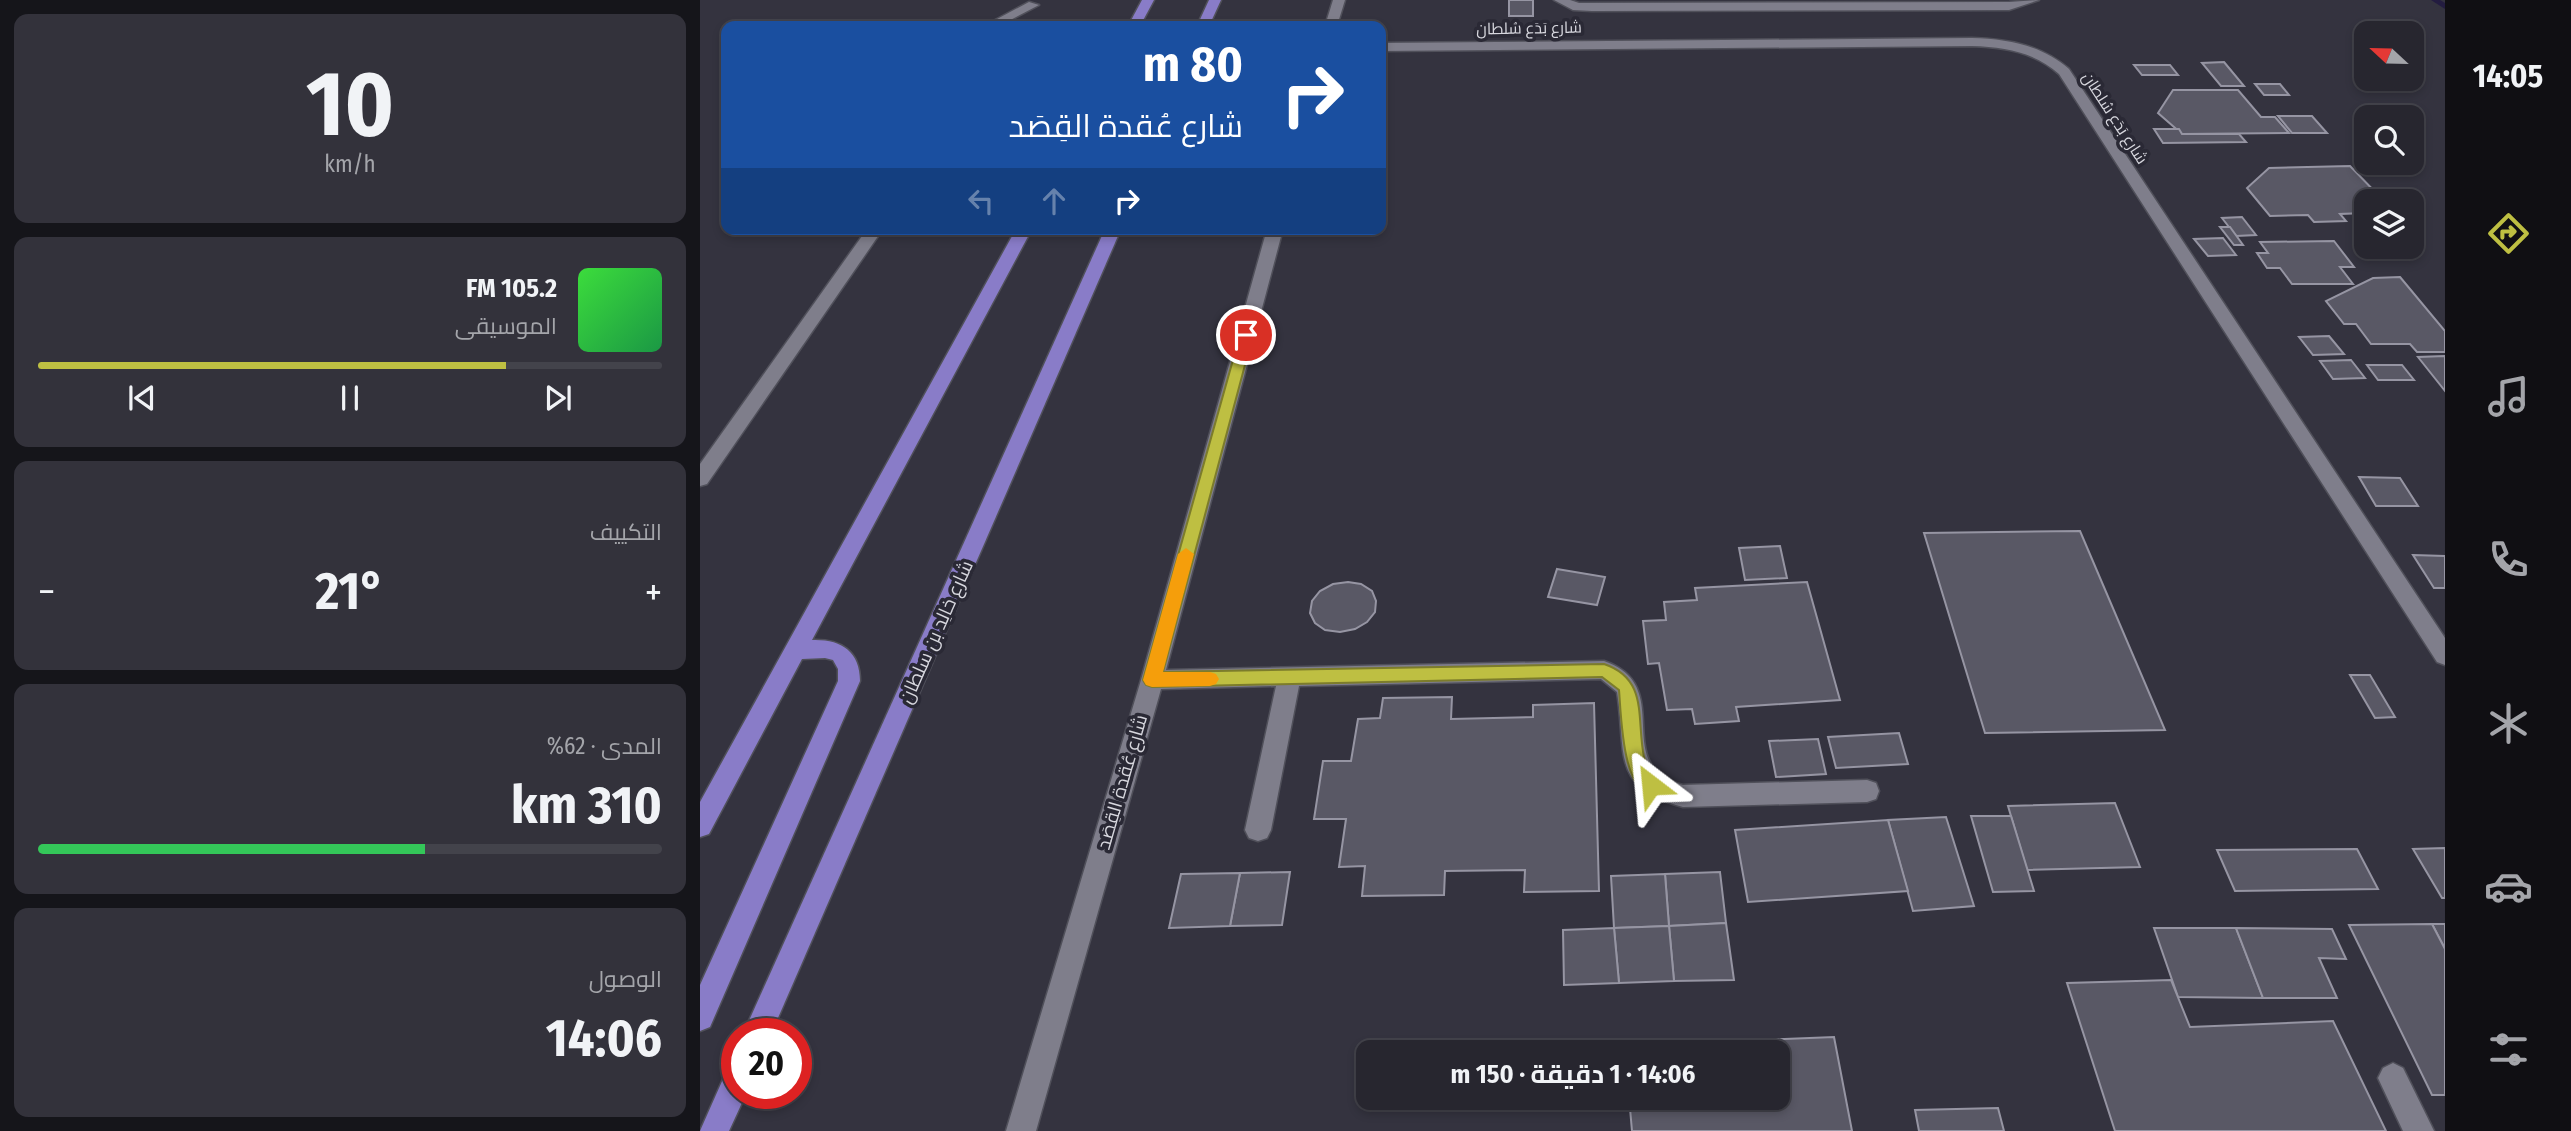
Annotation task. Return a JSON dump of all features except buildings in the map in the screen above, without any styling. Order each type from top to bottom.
[{"type":"main road","points":[[1137,21],[1148,0]]},
{"type":"main road","points":[[1209,21],[1215,0]]},
{"type":"main road","points":[[700,826],[1021,235]]},
{"type":"main road","name":"شارع خالِد بن سلطان","points":[[764,1018],[930,649],[1110,235]]},
{"type":"main road","points":[[700,1017],[849,681],[851,667],[844,656],[832,649],[814,648],[794,652]]},
{"type":"main road","points":[[714,1131],[724,1109]]},
{"type":"street","points":[[1333,21],[1339,0]]},
{"type":"street","points":[[1560,0],[1577,7],[1634,7],[2009,6],[2033,0]]},
{"type":"street","points":[[998,21],[1034,2]]},
{"type":"street","points":[[1021,21],[1034,2]]},
{"type":"street","name":"شارع بَدَع سُلطان","points":[[1386,47],[1972,42],[2020,48],[2047,58],[2064,72],[2445,656]]},
{"type":"street","points":[[700,479],[871,235]]},
{"type":"street","name":"شارع عُقدة القِصَد","points":[[1021,1131],[1152,680],[1273,235]]},
{"type":"street","points":[[1152,680],[1604,670],[1627,687],[1635,760],[1640,774],[1651,785],[1665,793],[1683,796],[1867,791]]},
{"type":"street","points":[[1258,830],[1289,677]]},
{"type":"street","points":[[2393,1078],[2419,1131]]},
{"type":"waterway","points":[[2435,0],[2445,7]]},
{"type":"slow traffic","points":[[1186,554],[1152,680],[1210,679]]},
{"type":"route","points":[[1246,335],[1152,680],[1604,670],[1627,687],[1635,760],[1640,774],[1651,785]]}]
